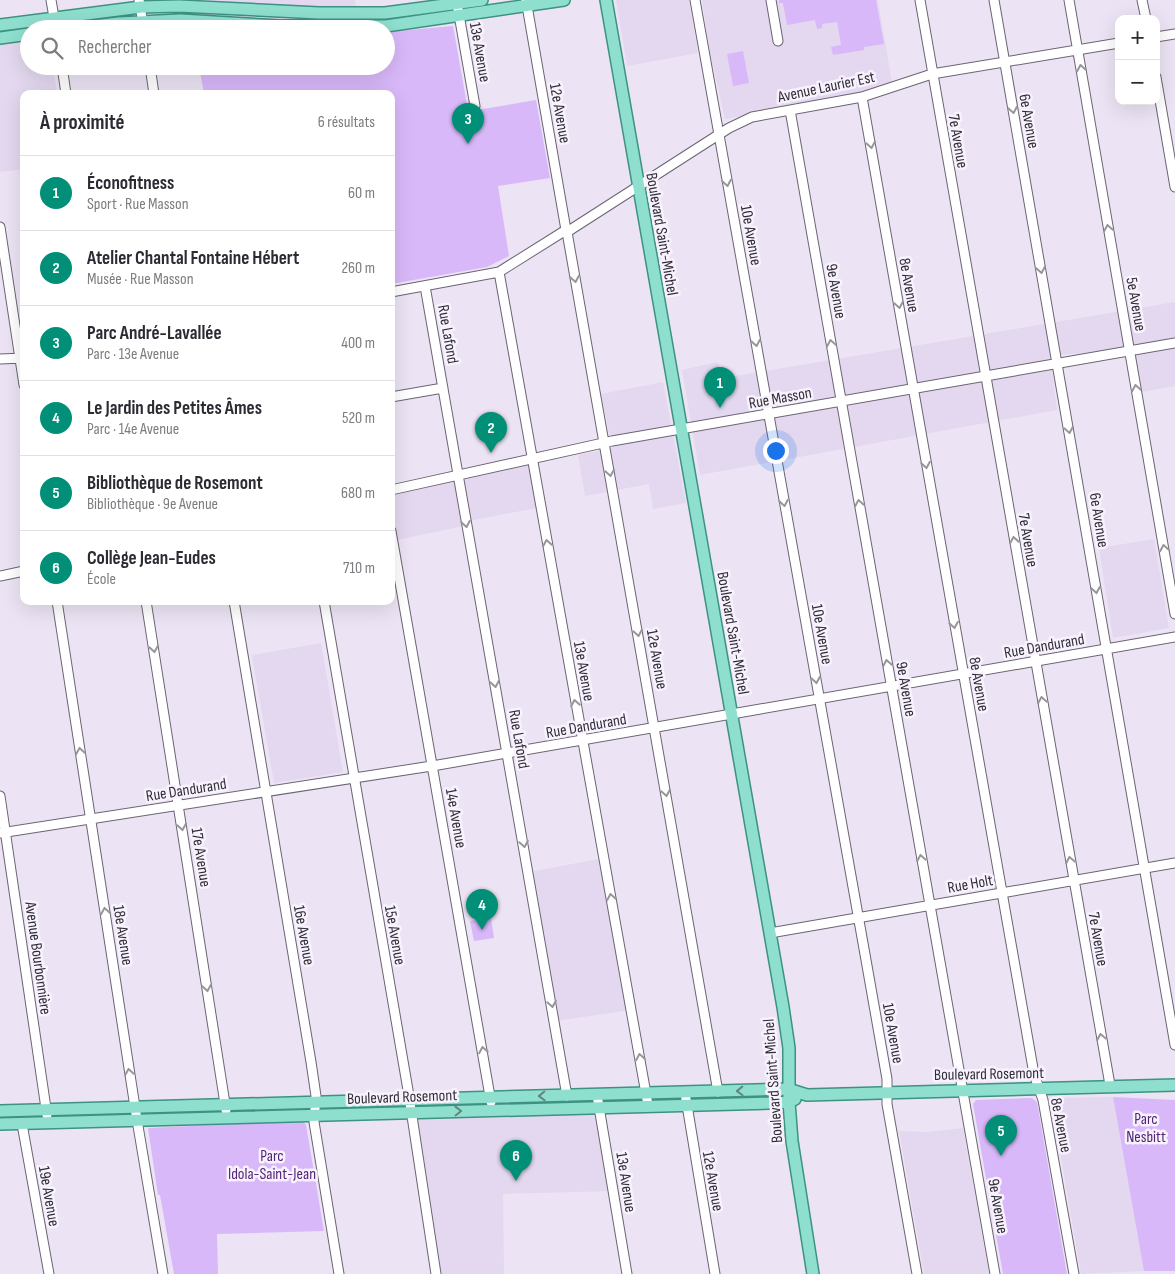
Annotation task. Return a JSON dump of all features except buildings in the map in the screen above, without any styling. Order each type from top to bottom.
[{"type":"main road","points":[[34,20],[140,4],[302,13],[385,13],[482,0]]},
{"type":"main road","points":[[395,25],[459,16],[527,3],[564,0]]},
{"type":"main road","name":"Boulevard Saint-Michel","points":[[606,0],[789,1048],[788,1090],[792,1142],[813,1274]]},
{"type":"main road","points":[[0,25],[20,22]]},
{"type":"main road","points":[[0,38],[20,35]]},
{"type":"main road","name":"Boulevard Rosemont","points":[[686,1098],[718,1092],[788,1090],[803,1095],[1110,1085],[1175,1085]]},
{"type":"main road","name":"Boulevard Rosemont","points":[[409,1106],[492,1110],[598,1101],[686,1098],[789,1102],[803,1095]]},
{"type":"main road","name":"Boulevard Rosemont","points":[[0,1124],[227,1118],[315,1109],[409,1106],[490,1098],[567,1096],[598,1101]]},
{"type":"main road","name":"Boulevard Rosemont","points":[[0,1111],[226,1105],[315,1109]]},
{"type":"street","points":[[51,0],[54,20]]},
{"type":"street","name":"10e Avenue","points":[[695,0],[858,918],[887,1092],[887,1104],[917,1274]]},
{"type":"street","points":[[771,0],[778,41]]},
{"type":"street","name":"7e Avenue","points":[[920,0],[1110,1085]]},
{"type":"street","name":"6e Avenue","points":[[994,0],[1175,1045]]},
{"type":"street","name":"5e Avenue","points":[[1069,0],[1175,614]]},
{"type":"street","points":[[1142,0],[1145,15]]},
{"type":"street","name":"12e Avenue","points":[[527,3],[718,1092]]},
{"type":"street","points":[[140,4],[142,20]]},
{"type":"street","name":"13e Avenue","points":[[457,4],[475,106]]},
{"type":"street","points":[[1160,36],[1175,34]]},
{"type":"street","name":"Avenue Laurier Est","points":[[395,291],[499,272],[719,135],[752,117],[862,97],[932,74],[1115,44]]},
{"type":"street","points":[[63,75],[65,90]]},
{"type":"street","points":[[151,75],[153,90]]},
{"type":"street","name":"8e Avenue","points":[[862,97],[962,674],[1034,1074],[1044,1100],[1074,1274]]},
{"type":"street","points":[[1160,99],[1175,187]]},
{"type":"street","name":"9e Avenue","points":[[790,110],[995,1274]]},
{"type":"street","points":[[0,227],[20,346]]},
{"type":"street","name":"13e Avenue","points":[[499,272],[648,1100]]},
{"type":"street","name":"Rue Lafond","points":[[425,286],[567,1096]]},
{"type":"street","name":"Rue Masson","points":[[395,489],[605,443],[1175,343]]},
{"type":"street","points":[[0,359],[20,358]]},
{"type":"street","name":"Rue Lafond","points":[[395,396],[443,388]]},
{"type":"street","name":"14e Avenue","points":[[395,553],[434,766],[492,1110]]},
{"type":"street","points":[[0,576],[20,572]]},
{"type":"street","name":"18e Avenue","points":[[58,605],[137,1120],[163,1274]]},
{"type":"street","name":"17e Avenue","points":[[147,605],[227,1118]]},
{"type":"street","name":"16e Avenue","points":[[235,605],[266,792],[339,1274]]},
{"type":"street","name":"15e Avenue","points":[[325,605],[436,1274]]},
{"type":"street","name":"Rue Dandurand","points":[[3,832],[507,754],[1175,637]]},
{"type":"street","name":"Avenue Bourbonnière","points":[[0,796],[3,832],[48,1124]]},
{"type":"street","name":"Rue Holt","points":[[770,933],[1175,864]]},
{"type":"street","name":"12e Avenue","points":[[686,1098],[715,1274]]},
{"type":"street","name":"13e Avenue","points":[[598,1101],[627,1274]]},
{"type":"street","name":"19e Avenue","points":[[22,1124],[49,1274]]},
{"type":"shaded area","points":[[179,0],[355,0],[357,9],[180,3]]},
{"type":"shaded area","points":[[616,0],[689,0],[698,53],[627,66]]},
{"type":"shaded area","points":[[702,0],[878,0],[892,83],[862,94],[725,119],[710,52]]},
{"type":"shaded area","points":[[20,42],[20,75],[54,75],[56,90],[20,90],[20,170],[0,172],[0,45]]},
{"type":"shaded area","points":[[1175,302],[1175,386],[1137,393],[1129,351],[1050,355],[1057,410],[700,475],[682,370],[718,362],[723,378]]},
{"type":"shaded area","points":[[663,382],[686,503],[653,509],[649,484],[585,496],[578,455],[612,448],[601,394]]},
{"type":"shaded area","points":[[530,465],[537,508],[468,521],[469,525],[397,540],[395,494]]},
{"type":"shaded area","points":[[1154,539],[1169,628],[1113,638],[1099,548]]},
{"type":"shaded area","points":[[321,643],[343,772],[274,783],[252,655]]},
{"type":"shaded area","points":[[604,858],[631,1010],[555,1021],[529,872]]},
{"type":"shaded area","points":[[1113,1097],[1144,1271],[1081,1274],[1051,1100],[1053,1098]]},
{"type":"shaded area","points":[[599,1107],[613,1191],[503,1194],[504,1274],[436,1274],[410,1112]]},
{"type":"shaded area","points":[[963,1128],[989,1274],[924,1274],[899,1131],[926,1132]]},
{"type":"green space","points":[[779,0],[876,0],[884,44],[864,47],[864,50],[833,55],[831,47],[841,45],[837,22],[822,24],[822,28],[817,29],[815,20],[787,25],[783,3],[779,3]]},
{"type":"green space","points":[[453,26],[468,110],[536,100],[550,178],[498,186],[509,256],[487,267],[395,283],[395,90],[203,90],[201,75],[395,75],[395,31]]},
{"type":"green space","points":[[743,51],[749,83],[733,86],[727,54]]},
{"type":"green space","points":[[491,918],[494,938],[474,941],[470,921]]},
{"type":"green space","name":"Parc Nesbitt","points":[[1113,1097],[1175,1100],[1175,1271],[1144,1271]]},
{"type":"green space","points":[[1032,1098],[1037,1102],[1067,1274],[1003,1274],[973,1104],[976,1100]]},
{"type":"green space","name":"Parc Idola-Saint-Jean","points":[[303,1121],[306,1125],[324,1231],[217,1234],[218,1274],[174,1274],[160,1195],[158,1195],[148,1128]]},
{"type":"place","name":"Parc André-Lavallée","points":[[468,144]]},
{"type":"place","name":"Éconofitness","points":[[720,408]]},
{"type":"place","name":"Atelier Chantal Fontaine Hébert","points":[[491,453]]},
{"type":"place","name":"Le Jardin des Petites Âmes","points":[[482,930]]},
{"type":"place","name":"Bibliothèque de Rosemont","points":[[1001,1156]]},
{"type":"place","name":"Collège Jean-Eudes","points":[[516,1181]]}]
